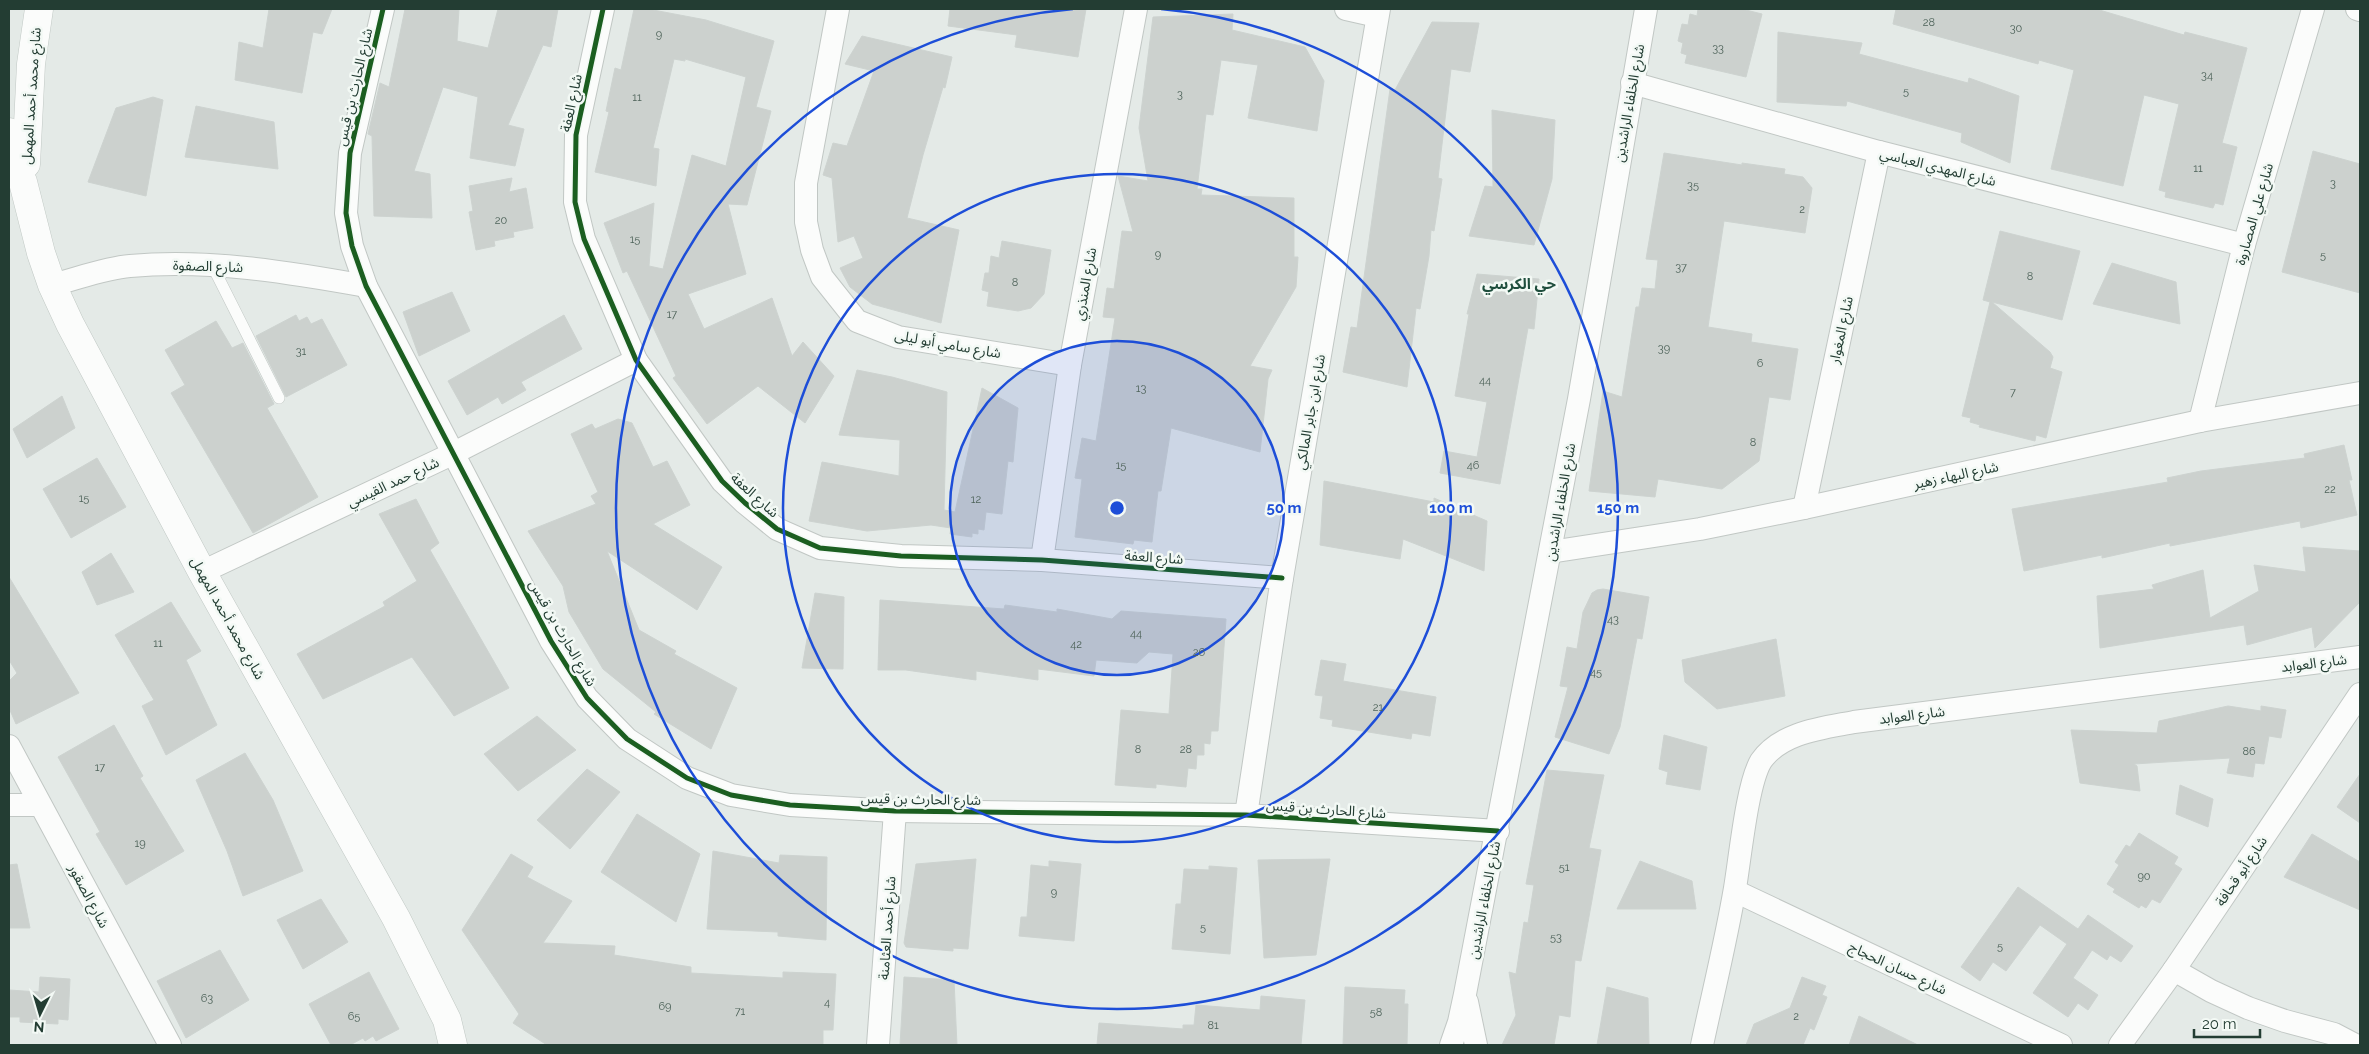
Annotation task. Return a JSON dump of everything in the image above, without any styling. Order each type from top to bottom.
[{"type":"main road","name":"شارع محمد أحمد المهمل","points":[[39,9],[31,64],[23,182],[41,253],[52,285],[100,383],[202,572],[400,926],[447,1020],[453,1045]]},
{"type":"main road","name":"شارع محمد أحمد المهمل","points":[[9,132],[12,162],[16,174],[23,182]]},
{"type":"street","name":"شارع الحارث بن قيس","points":[[384,9],[350,153],[346,212],[352,246],[366,286],[452,454],[552,641],[588,698],[627,739],[687,778],[731,795],[790,805],[895,811],[1246,815],[1498,831]]},
{"type":"street","name":"شارع العفة","points":[[603,9],[576,135],[575,202],[584,239],[636,360],[722,481],[777,529],[820,548],[900,556],[1042,560],[1282,578]]},
{"type":"street","name":"شارع سامي أبو ليلى","points":[[838,9],[806,183],[806,222],[812,250],[822,277],[857,320],[898,338],[1070,365]]},
{"type":"street","name":"شارع المنذري","points":[[1042,560],[1070,365],[1136,9]]},
{"type":"street","points":[[1346,9],[1378,12]]},
{"type":"street","name":"شارع الخلفاء الراشدين","points":[[1450,1045],[1459,1022],[1498,831],[1550,552],[1646,9]]},
{"type":"street","name":"شارع علي المصاروة","points":[[2200,421],[2244,246],[2314,9]]},
{"type":"street","name":"شارع ابن جابر المالكي","points":[[1246,815],[1282,578],[1378,12]]},
{"type":"street","name":"شارع المهدي العباسي","points":[[1632,82],[1879,152],[2244,246]]},
{"type":"street","name":"شارع المغوار","points":[[1804,508],[1879,152]]},
{"type":"street","name":"شارع الصفوة","points":[[52,285],[128,266],[212,265],[294,273],[366,286]]},
{"type":"street","name":"شارع حمد القيسي","points":[[202,572],[452,454],[636,360]]},
{"type":"street","name":"شارع البهاء زهير","points":[[1550,552],[1700,529],[2200,421],[2360,393]]},
{"type":"street","name":"شارع العوابد","points":[[1702,1045],[1735,891],[1752,787],[1761,762],[1772,750],[1792,737],[1821,728],[1854,722],[2360,657]]},
{"type":"street","name":"شارع أبو قحافة","points":[[2120,1045],[2174,970],[2360,694]]},
{"type":"street","name":"شارع الصقور","points":[[9,746],[170,1045]]},
{"type":"street","points":[[9,805],[40,804]]},
{"type":"street","name":"شارع أحمد العثامنة","points":[[878,1045],[895,811]]},
{"type":"street","name":"شارع حسان الحجاج","points":[[1735,891],[2061,1045]]},
{"type":"street","points":[[2174,970],[2211,991],[2248,1008],[2285,1021],[2334,1034],[2355,1045]]},
{"type":"street","name":"شارع الخلفاء الراشدين","points":[[1465,994],[1476,1045]]},
{"type":"lane","points":[[212,265],[279,398]]},
{"type":"building","points":[[269,9],[332,9],[322,34],[313,32],[302,93],[235,80],[239,42],[263,48]]},
{"type":"building","points":[[405,9],[459,9],[457,41],[488,48],[498,9],[558,9],[551,47],[543,45],[508,125],[524,129],[515,166],[470,158],[478,97],[443,87],[414,171],[430,174],[432,218],[374,216],[372,136],[368,134],[380,83],[389,87]]},
{"type":"building","points":[[634,9],[648,9],[706,20],[774,41],[756,107],[771,111],[747,205],[728,204],[746,274],[688,294],[704,329],[772,298],[792,356],[803,342],[834,376],[805,423],[758,386],[707,424],[673,378],[676,376],[627,271],[623,273],[604,223],[654,203],[649,266],[663,269],[692,155],[726,166],[746,77],[685,59],[685,61],[674,59],[653,148],[659,149],[656,186],[595,172],[609,112],[606,111],[615,68],[621,70]]},
{"type":"building","points":[[950,9],[1086,9],[1078,57],[1015,47],[1017,35],[948,26]]},
{"type":"building","points":[[1698,9],[1742,9],[1762,14],[1746,77],[1685,63],[1687,55],[1681,53],[1683,43],[1678,41],[1682,24],[1688,25],[1690,14],[1697,16]]},
{"type":"building","points":[[1896,9],[2096,9],[2184,35],[2185,32],[2247,48],[2222,143],[2237,147],[2223,205],[2215,203],[2213,208],[2165,197],[2166,192],[2159,190],[2179,104],[2144,95],[2123,186],[2051,169],[2074,70],[2039,60],[2038,64],[1893,24]]},
{"type":"building","points":[[1233,14],[1232,30],[1305,47],[1324,81],[1317,131],[1248,118],[1258,65],[1221,60],[1213,115],[1206,114],[1197,189],[1202,189],[1201,195],[1294,198],[1294,257],[1298,257],[1296,287],[1250,366],[1272,370],[1268,379],[1260,452],[1171,428],[1161,491],[1158,491],[1152,542],[1134,540],[1133,544],[1075,537],[1082,479],[1075,478],[1082,438],[1096,441],[1115,318],[1103,317],[1107,288],[1114,289],[1122,231],[1133,232],[1118,176],[1148,181],[1139,128],[1153,17]]},
{"type":"building","points":[[1432,22],[1479,23],[1470,72],[1451,69],[1438,178],[1442,179],[1434,231],[1431,230],[1429,256],[1420,309],[1416,308],[1407,387],[1343,372],[1351,327],[1357,328],[1390,89],[1395,90]]},
{"type":"building","points":[[1778,32],[1862,43],[1859,54],[1968,83],[1969,78],[2019,96],[2010,163],[1961,142],[1962,133],[1847,101],[1846,106],[1777,102]]},
{"type":"building","points":[[862,36],[952,57],[945,88],[943,87],[923,155],[907,218],[959,230],[941,323],[872,304],[850,287],[840,268],[863,258],[854,236],[838,242],[832,178],[823,175],[833,143],[847,146],[874,71],[845,64]]},
{"type":"building","points":[[153,97],[163,100],[146,196],[88,182],[116,108]]},
{"type":"building","points":[[196,106],[274,122],[278,169],[185,157]]},
{"type":"building","points":[[1492,110],[1555,120],[1552,179],[1534,245],[1469,236],[1485,186],[1493,187]]},
{"type":"building","points":[[2313,151],[2360,164],[2360,293],[2282,272]]},
{"type":"building","points":[[1664,153],[1742,165],[1742,163],[1785,169],[1784,174],[1803,177],[1812,188],[1805,233],[1724,221],[1708,327],[1752,334],[1751,342],[1798,349],[1790,400],[1769,397],[1759,461],[1722,489],[1658,479],[1655,497],[1589,491],[1603,391],[1622,397],[1636,307],[1639,307],[1642,288],[1655,289],[1658,260],[1646,259]]},
{"type":"building","points":[[512,178],[509,192],[526,188],[533,228],[513,232],[514,237],[494,241],[495,246],[476,250],[469,212],[473,211],[469,186]]},
{"type":"building","points":[[2000,231],[2080,251],[2062,320],[1992,302],[2050,352],[2053,357],[2050,368],[2062,372],[2046,438],[2036,435],[2035,441],[1979,427],[1980,425],[1970,422],[1971,418],[1962,416],[1990,302],[1983,300]]},
{"type":"building","points":[[1002,241],[1051,250],[1044,294],[1031,308],[1018,311],[987,306],[989,292],[982,290],[985,273],[989,273],[991,256],[999,258]]},
{"type":"building","points":[[2112,263],[2176,282],[2180,324],[2093,304]]},
{"type":"building","points":[[1477,274],[1539,279],[1534,329],[1528,328],[1500,484],[1440,473],[1444,451],[1477,457],[1487,402],[1455,396],[1469,314],[1467,314]]},
{"type":"building","points":[[452,292],[470,331],[419,356],[403,312]]},
{"type":"building","points":[[296,315],[299,321],[307,317],[311,324],[322,319],[347,365],[286,397],[256,336]]},
{"type":"building","points":[[564,315],[582,349],[521,382],[526,390],[502,404],[498,397],[467,415],[448,381]]},
{"type":"building","points":[[216,321],[232,348],[243,343],[274,404],[267,408],[318,497],[253,533],[171,393],[185,385],[165,350]]},
{"type":"building","points":[[857,370],[892,377],[947,392],[944,510],[955,512],[982,388],[1018,408],[1013,462],[1008,461],[1002,514],[986,512],[984,530],[978,529],[978,534],[972,533],[972,537],[950,534],[951,528],[931,525],[867,531],[809,521],[822,462],[899,476],[900,440],[839,435]]},
{"type":"building","points":[[62,396],[75,428],[27,458],[13,429]]},
{"type":"building","points":[[618,419],[632,423],[653,467],[667,461],[690,505],[653,524],[722,567],[697,610],[607,551],[639,630],[676,651],[674,654],[737,688],[711,749],[654,714],[656,712],[603,669],[569,612],[563,586],[528,531],[596,504],[591,496],[598,492],[571,434],[592,424],[595,429]]},
{"type":"building","points":[[2344,445],[2357,515],[2301,528],[2300,521],[2170,546],[2170,543],[2102,558],[2102,555],[2024,571],[2012,509],[2168,482],[2167,478],[2201,471],[2305,458],[2304,454]]},
{"type":"building","points":[[97,458],[126,507],[71,538],[43,489]]},
{"type":"building","points":[[1324,481],[1434,502],[1434,498],[1487,521],[1484,571],[1403,539],[1400,559],[1320,545]]},
{"type":"building","points":[[416,499],[439,543],[430,550],[509,688],[454,716],[412,657],[323,699],[297,654],[385,606],[383,602],[417,581],[379,514]]},
{"type":"building","points":[[2303,547],[2360,551],[2360,602],[2315,648],[2312,627],[2247,645],[2244,625],[2100,648],[2097,596],[2154,589],[2152,585],[2203,570],[2210,618],[2259,591],[2254,565],[2306,572]]},
{"type":"building","points":[[111,553],[134,592],[97,605],[82,572]]},
{"type":"building","points":[[9,577],[79,693],[16,724],[9,708],[9,681],[17,673],[9,660]]},
{"type":"building","points":[[1603,589],[1649,597],[1642,639],[1637,638],[1620,727],[1609,754],[1555,737],[1568,687],[1560,686],[1567,647],[1577,649],[1583,612],[1592,593]]},
{"type":"building","points":[[815,593],[844,597],[843,669],[802,668]]},
{"type":"building","points":[[880,600],[1004,609],[1005,605],[1057,612],[1057,609],[1112,619],[1121,611],[1226,619],[1218,731],[1211,731],[1210,744],[1204,743],[1204,755],[1197,755],[1196,769],[1188,768],[1186,787],[1156,784],[1156,788],[1115,785],[1121,710],[1169,714],[1173,654],[1149,652],[1137,663],[1096,660],[1094,676],[1038,669],[1038,680],[976,671],[976,680],[906,670],[878,670]]},
{"type":"building","points":[[171,602],[201,651],[186,660],[217,725],[166,755],[142,706],[154,700],[115,635]]},
{"type":"building","points":[[1776,639],[1785,696],[1717,709],[1685,682],[1682,660]]},
{"type":"building","points":[[1321,660],[1346,664],[1343,681],[1436,697],[1430,736],[1412,733],[1411,739],[1332,726],[1333,720],[1320,718],[1323,696],[1315,695]]},
{"type":"building","points":[[2228,706],[2261,711],[2261,706],[2286,710],[2281,738],[2269,736],[2264,764],[2255,763],[2253,777],[2227,773],[2230,758],[2134,764],[2137,766],[2140,791],[2080,783],[2071,730],[2157,733],[2159,721]]},
{"type":"building","points":[[537,716],[576,750],[518,791],[484,754]]},
{"type":"building","points":[[114,725],[143,776],[140,778],[184,851],[126,885],[96,834],[100,832],[58,757]]},
{"type":"building","points":[[1664,735],[1707,747],[1700,790],[1666,784],[1668,772],[1659,769]]},
{"type":"building","points":[[245,753],[273,800],[303,871],[243,896],[227,851],[196,780]]},
{"type":"building","points":[[587,769],[620,792],[570,849],[537,820]]},
{"type":"building","points":[[1547,770],[1604,775],[1589,848],[1601,850],[1581,961],[1575,960],[1570,1017],[1559,1015],[1554,1045],[1502,1045],[1516,1015],[1509,972],[1516,974],[1524,922],[1528,923],[1534,885],[1526,884]]},
{"type":"building","points":[[2360,774],[2360,823],[2337,807]]},
{"type":"building","points":[[2180,785],[2213,799],[2208,827],[2176,814]]},
{"type":"building","points":[[637,814],[700,854],[676,922],[601,872]]},
{"type":"building","points":[[2139,833],[2178,857],[2174,864],[2182,869],[2160,903],[2152,899],[2146,908],[2141,905],[2139,908],[2113,892],[2115,889],[2107,884],[2119,865],[2115,862],[2126,845],[2130,847]]},
{"type":"building","points":[[2312,834],[2360,862],[2360,910],[2284,877]]},
{"type":"building","points":[[713,851],[779,863],[780,855],[827,857],[826,940],[778,936],[778,932],[707,929]]},
{"type":"building","points":[[511,854],[533,867],[527,877],[572,901],[543,943],[615,946],[614,955],[691,967],[691,973],[783,978],[783,972],[836,974],[833,1030],[823,1030],[823,1045],[547,1045],[513,1023],[519,1014],[462,930]]},
{"type":"building","points":[[976,859],[968,949],[953,948],[953,951],[906,947],[904,943],[916,864]]},
{"type":"building","points":[[1330,859],[1316,955],[1264,958],[1258,860]]},
{"type":"building","points":[[1049,861],[1081,864],[1074,941],[1019,936],[1021,917],[1027,917],[1031,865],[1049,867]]},
{"type":"building","points":[[1640,861],[1692,881],[1696,909],[1617,909]]},
{"type":"building","points":[[17,864],[30,928],[9,928],[9,865]]},
{"type":"building","points":[[1209,866],[1237,868],[1230,954],[1172,949],[1176,904],[1181,904],[1184,869],[1209,870]]},
{"type":"building","points":[[2018,887],[2078,929],[2088,915],[2133,946],[2121,962],[2110,955],[2107,960],[2092,950],[2073,978],[2098,995],[2088,1010],[2078,1003],[2068,1017],[2033,993],[2067,944],[2040,925],[2006,971],[1993,962],[1980,981],[1961,967]]},
{"type":"building","points":[[321,899],[348,942],[303,969],[277,920]]},
{"type":"building","points":[[220,950],[249,1000],[186,1038],[157,981]]},
{"type":"building","points":[[369,972],[399,1029],[376,1041],[373,1036],[365,1041],[363,1038],[350,1045],[331,1045],[309,1004]]},
{"type":"building","points":[[40,977],[70,979],[68,1020],[58,1019],[58,1024],[20,1022],[20,1017],[9,1017],[9,990],[39,992]]},
{"type":"building","points":[[904,977],[954,980],[957,1045],[900,1045]]},
{"type":"building","points":[[1802,977],[1826,986],[1822,995],[1827,997],[1814,1030],[1810,1028],[1803,1045],[1746,1045],[1754,1024],[1790,1008]]},
{"type":"building","points":[[1345,987],[1405,990],[1404,1004],[1408,1004],[1407,1045],[1343,1045]]},
{"type":"building","points":[[1607,987],[1648,998],[1649,1045],[1597,1045]]},
{"type":"building","points":[[1261,996],[1305,1000],[1301,1045],[1097,1045],[1099,1023],[1183,1029],[1183,1025],[1194,1025],[1196,1005],[1260,1010]]},
{"type":"building","points":[[1859,1016],[1918,1045],[1849,1045]]},
{"type":"cycle path","points":[[383,9],[350,153],[346,213],[352,246],[366,286],[551,641],[587,698],[627,739],[687,778],[731,795],[790,805],[895,811],[1246,815],[1498,831]]},
{"type":"cycle path","points":[[603,9],[576,135],[575,202],[584,239],[636,360],[722,481],[745,503],[777,529],[820,548],[901,556],[1042,560],[1282,578]]},
{"type":"district","name":"حي الكرسي","points":[[1519,284]]}]
